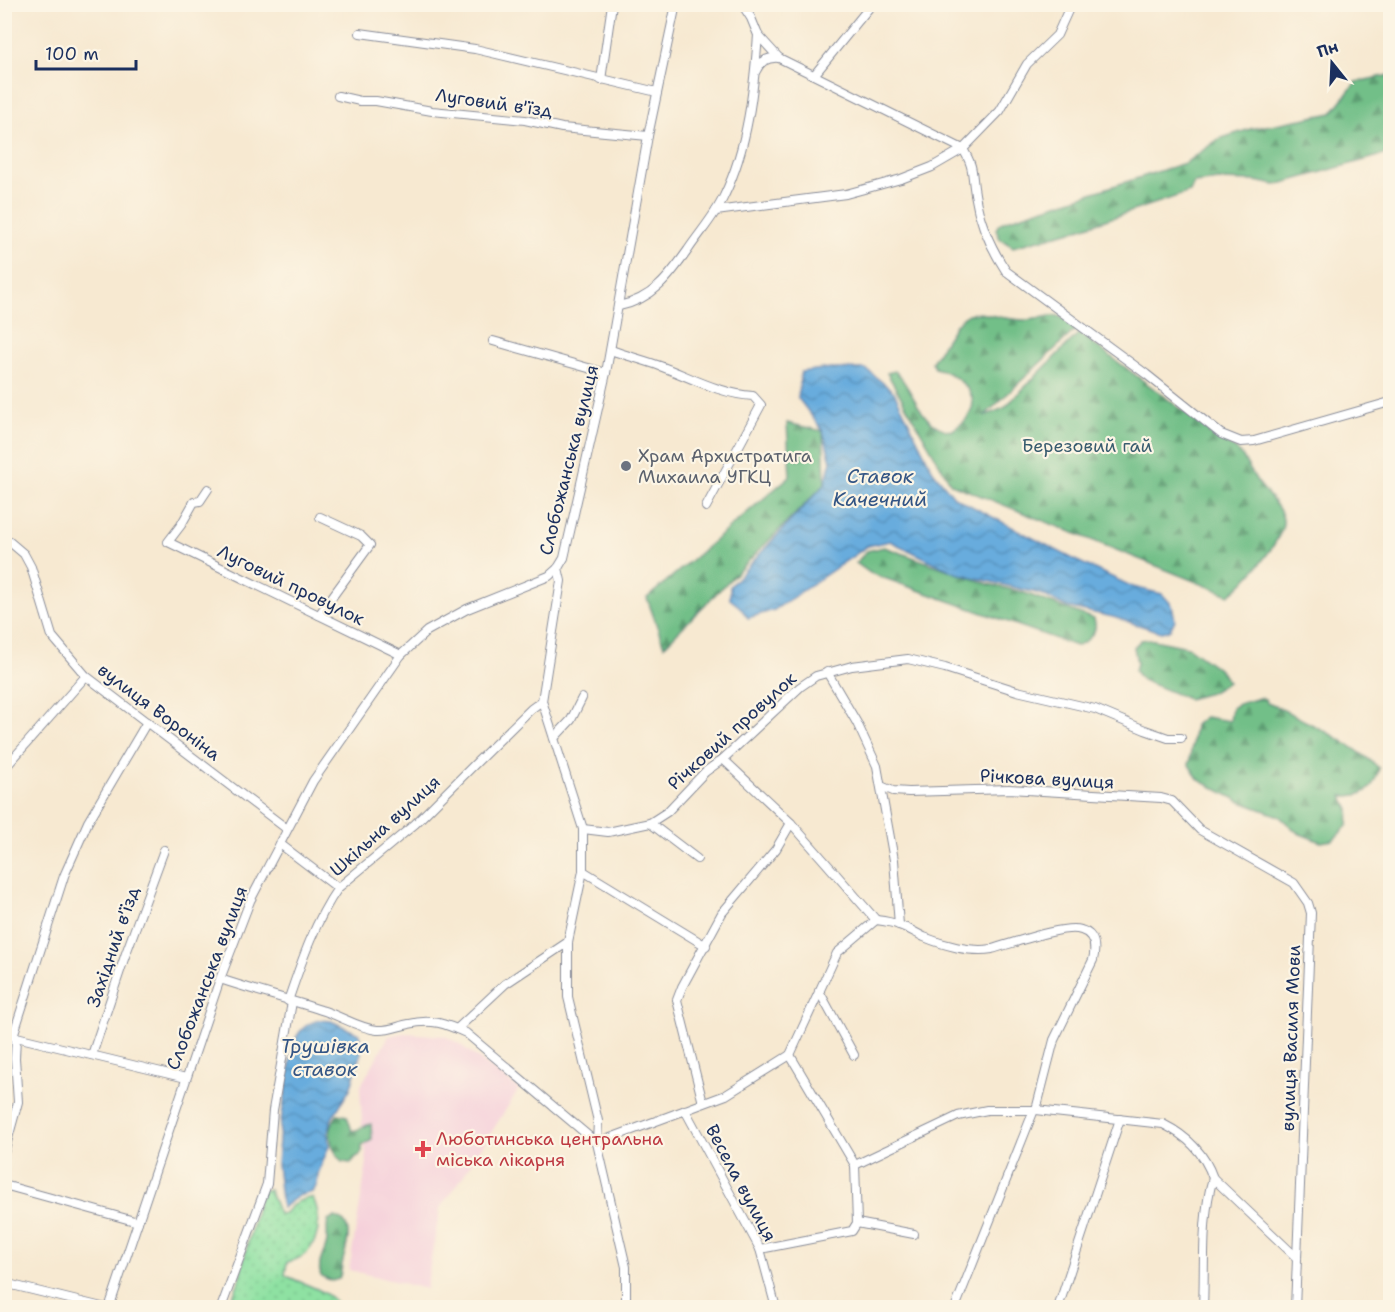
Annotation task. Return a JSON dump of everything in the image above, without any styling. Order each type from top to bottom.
[{"type":"street","points":[[601,80],[612,4]]},
{"type":"street","name":"Слобожанська вулиця","points":[[107,1308],[219,979],[250,901],[313,781],[401,655],[427,631],[467,609],[540,581],[558,568],[565,555],[611,350],[648,136],[676,4]]},
{"type":"street","points":[[742,4],[758,35],[779,58],[963,149],[973,164],[975,194],[986,233],[1006,272],[1146,374],[1221,434],[1241,442],[1254,441],[1390,402]]},
{"type":"street","points":[[815,74],[872,4]]},
{"type":"street","points":[[717,211],[846,194],[901,179],[932,167],[963,149],[1000,111],[1027,64],[1057,35],[1071,4]]},
{"type":"street","points":[[360,33],[475,49],[657,92]]},
{"type":"street","points":[[619,306],[634,303],[650,294],[672,273],[717,211],[736,170],[740,155],[755,72],[758,35]]},
{"type":"street","points":[[755,72],[767,59],[779,58]]},
{"type":"street","name":"Луговий в'їзд","points":[[338,96],[432,111],[525,120],[562,128],[648,136]]},
{"type":"street","points":[[493,341],[606,373]]},
{"type":"street","points":[[611,350],[658,365],[723,391],[753,396],[761,405],[706,507]]},
{"type":"street","name":"Луговий провулок","points":[[208,489],[200,501],[194,502],[168,542],[401,655]]},
{"type":"street","points":[[319,615],[370,545],[361,536],[320,517]]},
{"type":"street","name":"вулиця Вороніна","points":[[4,537],[24,554],[31,567],[52,636],[86,676],[287,829]]},
{"type":"street","points":[[558,568],[561,581],[542,701],[583,829],[583,871],[568,942],[568,997],[598,1121],[597,1143],[626,1267],[627,1308]]},
{"type":"street","name":"Річковий провулок","points":[[583,829],[608,832],[650,823],[667,812],[705,772],[723,759],[786,699],[816,676],[852,666],[908,659],[1017,691],[1095,709],[1144,730],[1168,738],[1181,738]]},
{"type":"street","points":[[827,672],[873,754],[894,861],[900,925]]},
{"type":"street","points":[[4,769],[86,676]]},
{"type":"street","points":[[554,738],[571,720],[582,698]]},
{"type":"street","name":"Шкільна вулиця","points":[[221,1308],[267,1184],[273,1110],[290,1002],[300,965],[330,898],[338,888],[415,824],[531,709],[542,701]]},
{"type":"street","points":[[4,1153],[18,1102],[11,1036],[64,876],[88,822],[147,722]]},
{"type":"street","points":[[723,759],[791,823],[876,920],[900,925],[940,942],[976,950],[991,949],[1033,936],[1076,928],[1088,932],[1092,937],[1095,952],[1093,960],[1054,1040],[1035,1110],[955,1308]]},
{"type":"street","name":"Річкова вулиця","points":[[881,786],[893,791],[909,792],[1009,789],[1161,798],[1172,801],[1200,830]]},
{"type":"street","points":[[650,823],[697,859]]},
{"type":"street","points":[[703,1103],[677,1000],[722,914],[776,849],[791,823]]},
{"type":"street","name":"вулиця Василя Мови","points":[[1200,830],[1294,883],[1302,892],[1311,913],[1294,1308]]},
{"type":"street","points":[[280,844],[338,888]]},
{"type":"street","name":"Західний в'їзд","points":[[92,1055],[164,850]]},
{"type":"street","points":[[583,871],[706,946]]},
{"type":"street","points":[[597,1143],[726,1095],[790,1055],[837,953],[876,920]]},
{"type":"street","points":[[457,1029],[506,984],[568,942]]},
{"type":"street","points":[[219,979],[290,1002],[320,1009],[376,1030],[391,1029],[423,1021],[439,1022],[457,1029],[466,1033],[597,1143]]},
{"type":"street","points":[[819,991],[854,1055]]},
{"type":"street","points":[[11,1036],[186,1078]]},
{"type":"street","points":[[760,1249],[852,1231],[857,1223],[855,1165],[790,1055]]},
{"type":"street","name":"Весела вулиця","points":[[685,1110],[760,1249],[776,1308]]},
{"type":"street","points":[[855,1165],[958,1116],[987,1110],[1035,1110],[1163,1124],[1177,1131],[1195,1145],[1208,1163],[1213,1178],[1297,1258]]},
{"type":"street","points":[[1059,1308],[1120,1119]]},
{"type":"street","points":[[1203,1308],[1206,1216],[1213,1178]]},
{"type":"street","points":[[4,1185],[138,1222]]},
{"type":"street","points":[[857,1223],[914,1234]]},
{"type":"street","points":[[4,1283],[107,1308]]},
{"type":"shaded area","name":"Люботинська центральна міська лікарня","points":[[404,1033],[445,1036],[458,1043],[519,1089],[440,1208],[426,1289],[349,1270],[367,1162],[360,1087],[389,1036]]},
{"type":"green space","points":[[1390,75],[1390,153],[1276,185],[1255,181],[1219,180],[1194,183],[1190,192],[1075,230],[1013,247],[1000,239],[996,229],[999,224],[1007,220],[1185,163],[1219,139],[1250,129],[1332,113],[1356,82]]},
{"type":"green space","name":"Березовий гай","points":[[979,313],[1022,320],[1053,315],[1063,318],[1075,330],[984,416],[1004,408],[1079,333],[1240,453],[1257,481],[1276,505],[1283,520],[1278,538],[1271,549],[1236,589],[1229,595],[951,484],[887,373],[895,371],[924,415],[940,428],[951,431],[969,415],[973,403],[968,389],[962,383],[949,373],[935,368],[932,362],[956,324],[968,314]]},
{"type":"green space","points":[[787,423],[823,431],[825,484],[664,646],[647,598],[790,476]]},
{"type":"green space","points":[[884,547],[988,584],[1022,592],[1094,619],[1094,632],[1085,642],[1076,646],[870,573],[856,563],[867,551]]},
{"type":"green space","points":[[1149,639],[1188,647],[1220,670],[1228,682],[1210,693],[1188,699],[1142,680],[1135,671],[1137,663],[1134,647],[1141,640]]},
{"type":"green space","points":[[1259,698],[1265,699],[1267,703],[1334,736],[1379,768],[1374,782],[1367,791],[1357,795],[1342,796],[1349,810],[1348,825],[1333,840],[1321,842],[1298,833],[1279,816],[1241,802],[1199,780],[1189,765],[1195,725],[1205,717],[1230,721],[1232,708]]},
{"type":"green space","points":[[338,1114],[347,1116],[352,1131],[371,1124],[372,1140],[362,1145],[362,1152],[351,1163],[342,1162],[332,1144],[331,1126]]},
{"type":"green space","points":[[261,1190],[269,1190],[279,1214],[285,1213],[301,1200],[313,1198],[318,1218],[316,1238],[305,1254],[287,1262],[285,1275],[329,1296],[339,1307],[228,1308],[238,1284]]},
{"type":"green space","points":[[335,1217],[345,1224],[348,1235],[339,1279],[332,1281],[321,1276],[320,1262],[327,1241],[328,1221]]},
{"type":"water","name":"Ставок Качечний","points":[[823,369],[866,369],[894,392],[933,471],[954,497],[1077,561],[1133,587],[1162,594],[1172,605],[1175,620],[1170,630],[1161,632],[1113,617],[1067,607],[1041,594],[956,573],[890,541],[868,546],[774,610],[748,618],[730,599],[730,586],[825,484],[831,461],[823,431],[798,398],[801,372]]},
{"type":"water","name":"Трушівка ставок","points":[[320,1020],[331,1021],[359,1034],[362,1045],[360,1058],[350,1089],[332,1118],[328,1133],[329,1146],[318,1174],[317,1185],[312,1192],[298,1196],[282,1208],[277,1164],[280,1128],[293,1046],[303,1029],[310,1023]]},
{"type":"place","name":"Храм Архистратига Михаила УГКЦ","points":[[626,466]]},
{"type":"place","name":"Люботинська центральна міська лікарня","points":[[423,1149]]}]
